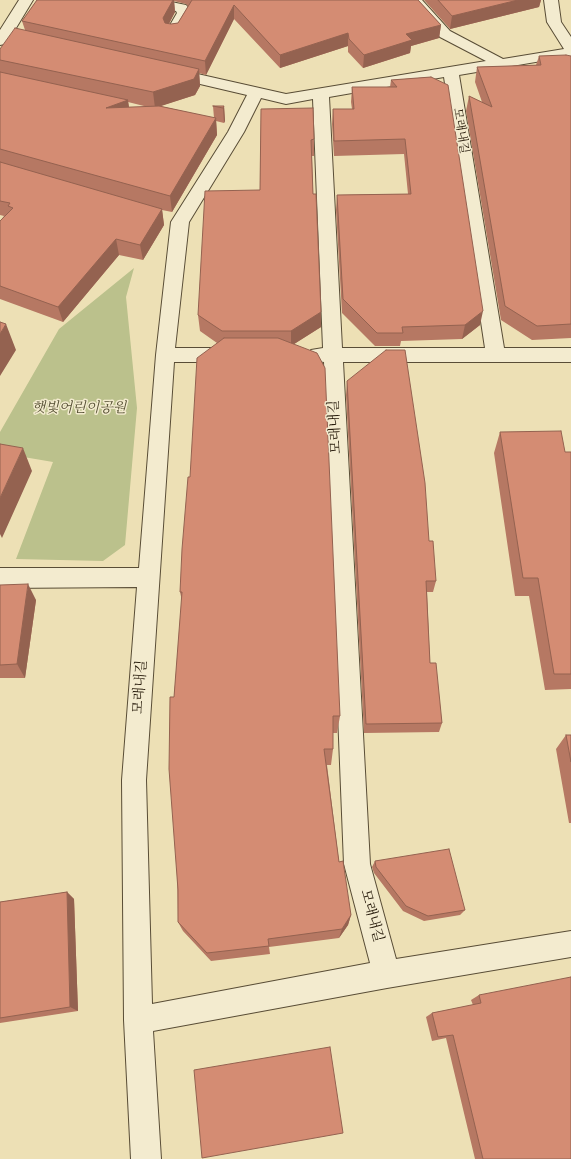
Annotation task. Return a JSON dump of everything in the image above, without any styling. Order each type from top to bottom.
[{"type":"street","points":[[26,0],[2,38],[50,45]]},
{"type":"street","points":[[140,0],[181,8],[185,12],[173,32]]},
{"type":"street","points":[[414,0],[445,34],[502,64]]},
{"type":"street","points":[[551,0],[554,22],[571,48]]},
{"type":"street","points":[[156,70],[286,99],[571,52]]},
{"type":"street","name":"모래내길","points":[[451,73],[496,355]]},
{"type":"street","name":"모래내길","points":[[146,1159],[138,1020],[134,780],[165,355],[173,220],[228,130],[256,93]]},
{"type":"street","name":"모래내길","points":[[321,94],[332,355],[357,864],[387,974]]},
{"type":"street","points":[[165,355],[253,355]]},
{"type":"street","points":[[301,355],[571,355]]},
{"type":"street","points":[[0,578],[148,578]]},
{"type":"street","points":[[138,1020],[387,974],[571,944]]},
{"type":"green space","name":"햇빛어린이공원","points":[[134,268],[126,297],[137,408],[125,545],[103,561],[16,559],[53,462],[0,453],[0,432],[59,329]]},
{"type":"building","points":[[37,0],[173,0],[163,18],[165,23],[171,24],[178,23],[192,0],[418,0],[441,25],[406,34],[412,40],[364,55],[349,39],[348,33],[280,55],[234,5],[205,61],[22,21]]},
{"type":"building","points":[[438,0],[518,0],[452,16]]},
{"type":"building","points":[[15,28],[199,69],[194,79],[153,92],[0,60],[0,49]]},
{"type":"building","points":[[539,56],[571,56],[571,324],[537,326],[505,306],[469,96],[492,107],[477,67],[541,65]]},
{"type":"building","points":[[0,72],[128,100],[106,108],[159,106],[216,118],[170,196],[0,149]]},
{"type":"building","points":[[431,77],[448,85],[483,311],[465,325],[402,327],[403,333],[377,333],[343,299],[337,195],[411,194],[405,139],[334,141],[333,109],[354,109],[352,87],[397,87],[391,80]]},
{"type":"building","points":[[213,106],[224,106],[223,108]]},
{"type":"building","points":[[313,108],[314,139],[311,140],[313,194],[316,194],[321,312],[291,331],[222,331],[198,315],[205,191],[260,190],[261,109]]},
{"type":"building","points":[[0,162],[162,209],[140,245],[116,239],[58,307],[0,286],[0,221],[13,208],[8,206],[10,203],[0,201]]},
{"type":"building","points":[[0,322],[6,324],[0,334]]},
{"type":"building","points":[[224,338],[278,338],[317,353],[325,368],[340,716],[333,716],[333,749],[324,749],[339,862],[343,861],[351,915],[342,929],[268,939],[269,946],[207,953],[178,922],[178,890],[169,769],[170,697],[174,697],[182,592],[180,592],[182,549],[188,477],[190,477],[197,358]]},
{"type":"building","points":[[386,350],[405,350],[425,483],[429,541],[433,541],[436,581],[426,581],[430,663],[436,663],[442,723],[366,724],[347,381]]},
{"type":"building","points":[[561,431],[565,452],[571,452],[571,674],[554,674],[538,578],[523,578],[500,432]]},
{"type":"building","points":[[0,444],[23,448],[0,498]]},
{"type":"building","points":[[28,584],[17,664],[0,665],[0,585]]},
{"type":"building","points":[[566,735],[571,735],[571,762]]},
{"type":"building","points":[[449,849],[465,910],[428,916],[406,906],[376,867],[375,861]]},
{"type":"building","points":[[67,892],[70,1007],[0,1018],[0,902]]},
{"type":"building","points":[[571,977],[571,1159],[483,1159],[453,1035],[438,1037],[432,1013],[481,1003],[479,995]]},
{"type":"building","points":[[330,1047],[343,1133],[202,1158],[194,1070]]}]
